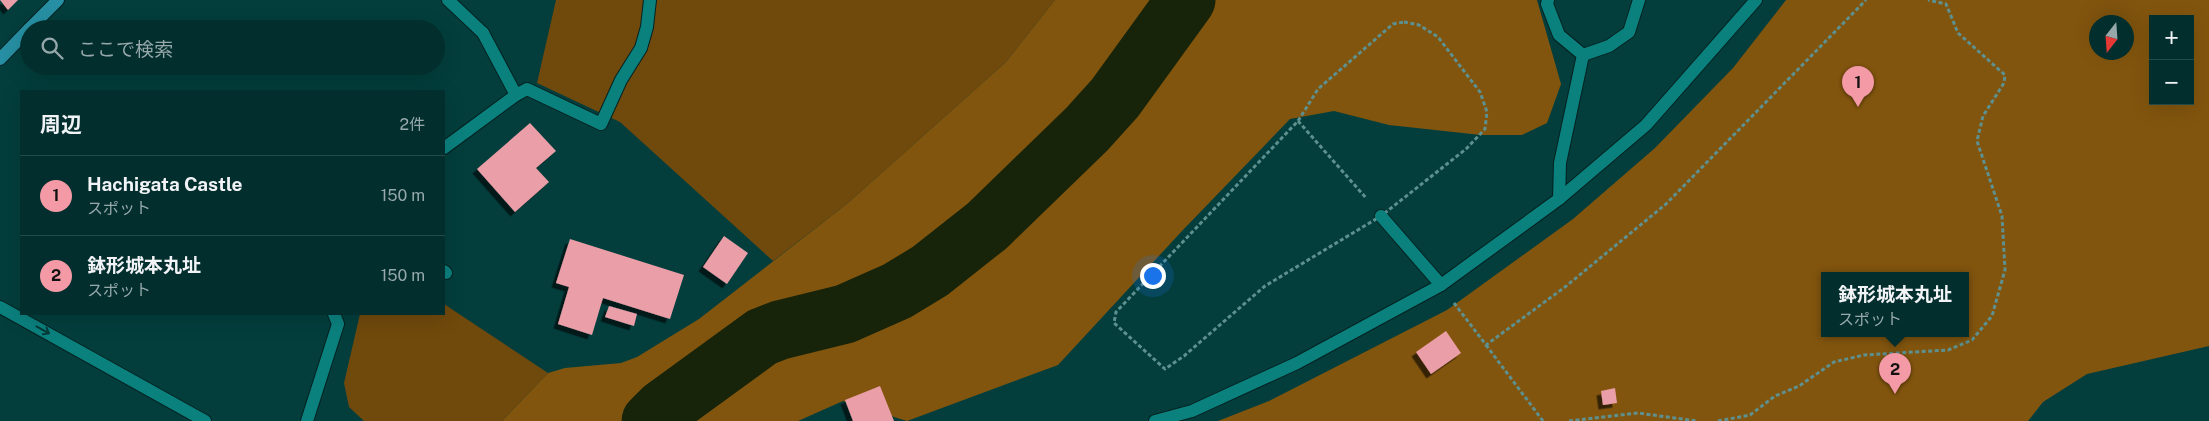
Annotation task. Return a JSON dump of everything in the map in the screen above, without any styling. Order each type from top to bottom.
[{"type":"main road","points":[[38,20],[58,0]]},
{"type":"main road","points":[[0,59],[20,38]]},
{"type":"street","points":[[448,0],[483,32],[516,95]]},
{"type":"street","points":[[445,147],[527,89],[601,124],[621,80],[641,48],[647,27],[650,0]]},
{"type":"street","points":[[1548,0],[1547,4],[1559,35],[1583,55]]},
{"type":"street","points":[[1583,55],[1609,46],[1629,32],[1639,0]]},
{"type":"street","points":[[1155,421],[1192,411],[1297,363],[1441,285],[1559,199],[1646,125],[1756,0]]},
{"type":"street","points":[[1559,199],[1560,163],[1583,55]]},
{"type":"street","points":[[1378,212],[1441,285]]},
{"type":"street","points":[[0,307],[205,421]]},
{"type":"street","points":[[307,421],[338,324],[334,315]]},
{"type":"path","points":[[1486,345],[1565,287],[1666,204],[1866,0]]},
{"type":"path","points":[[1718,421],[1750,415],[1775,396],[1799,386],[1834,362],[1864,355],[1948,350],[1972,340],[1992,316],[2005,270],[2002,216],[1977,141],[1983,116],[2004,83],[2005,75],[1958,33],[1946,4],[1928,0]]},
{"type":"path","points":[[1404,22],[1420,25],[1438,37],[1480,92],[1487,112],[1485,129],[1466,149],[1378,212],[1265,286],[1184,356],[1165,369],[1114,324],[1116,312],[1298,120],[1318,89],[1393,24],[1404,22]]},
{"type":"path","points":[[1298,120],[1368,201]]},
{"type":"path","points":[[1441,285],[1543,421]]},
{"type":"path","points":[[1569,421],[1638,413],[1697,421]]},
{"type":"shaded area","points":[[556,0],[1055,0],[1006,62],[848,203],[773,261],[620,122],[537,83]]},
{"type":"shaded area","points":[[1055,0],[1537,0],[1561,84],[1547,123],[1522,135],[1481,135],[1389,125],[1334,111],[1290,119],[1182,231],[1058,365],[907,421],[843,401],[798,421],[502,421],[548,373],[565,368],[621,363],[637,357],[699,319],[848,203],[1006,62]]},
{"type":"shaded area","points":[[1786,0],[2209,0],[2209,346],[2087,374],[2043,402],[2028,421],[1218,421],[1269,401],[1447,310],[1573,219],[1655,148],[1733,68]]},
{"type":"shaded area","points":[[445,305],[548,373],[502,421],[364,421],[349,407],[344,383],[360,315],[445,315]]},
{"type":"building","points":[[0,0],[18,0],[8,10]]},
{"type":"building","points":[[530,123],[556,151],[536,168],[549,182],[515,212],[477,169]]},
{"type":"building","points":[[724,236],[748,253],[727,284],[703,267]]},
{"type":"building","points":[[570,239],[684,275],[670,319],[603,298],[592,335],[558,324],[569,287],[556,283]]},
{"type":"building","points":[[609,306],[637,314],[634,326],[605,317]]},
{"type":"building","points":[[1446,331],[1461,353],[1431,374],[1416,352]]},
{"type":"building","points":[[880,386],[894,421],[853,421],[845,400]]},
{"type":"building","points":[[1615,388],[1617,403],[1603,405],[1601,391]]},
{"type":"waterway","points":[[651,421],[663,409],[762,337],[780,330],[845,314],[897,291],[930,271],[987,226],[1087,129],[1115,98],[1186,0]]},
{"type":"place","name":"Hachigata Castle","points":[[1858,107]]},
{"type":"place","name":"鉢形城本丸址","points":[[1895,394]]}]
